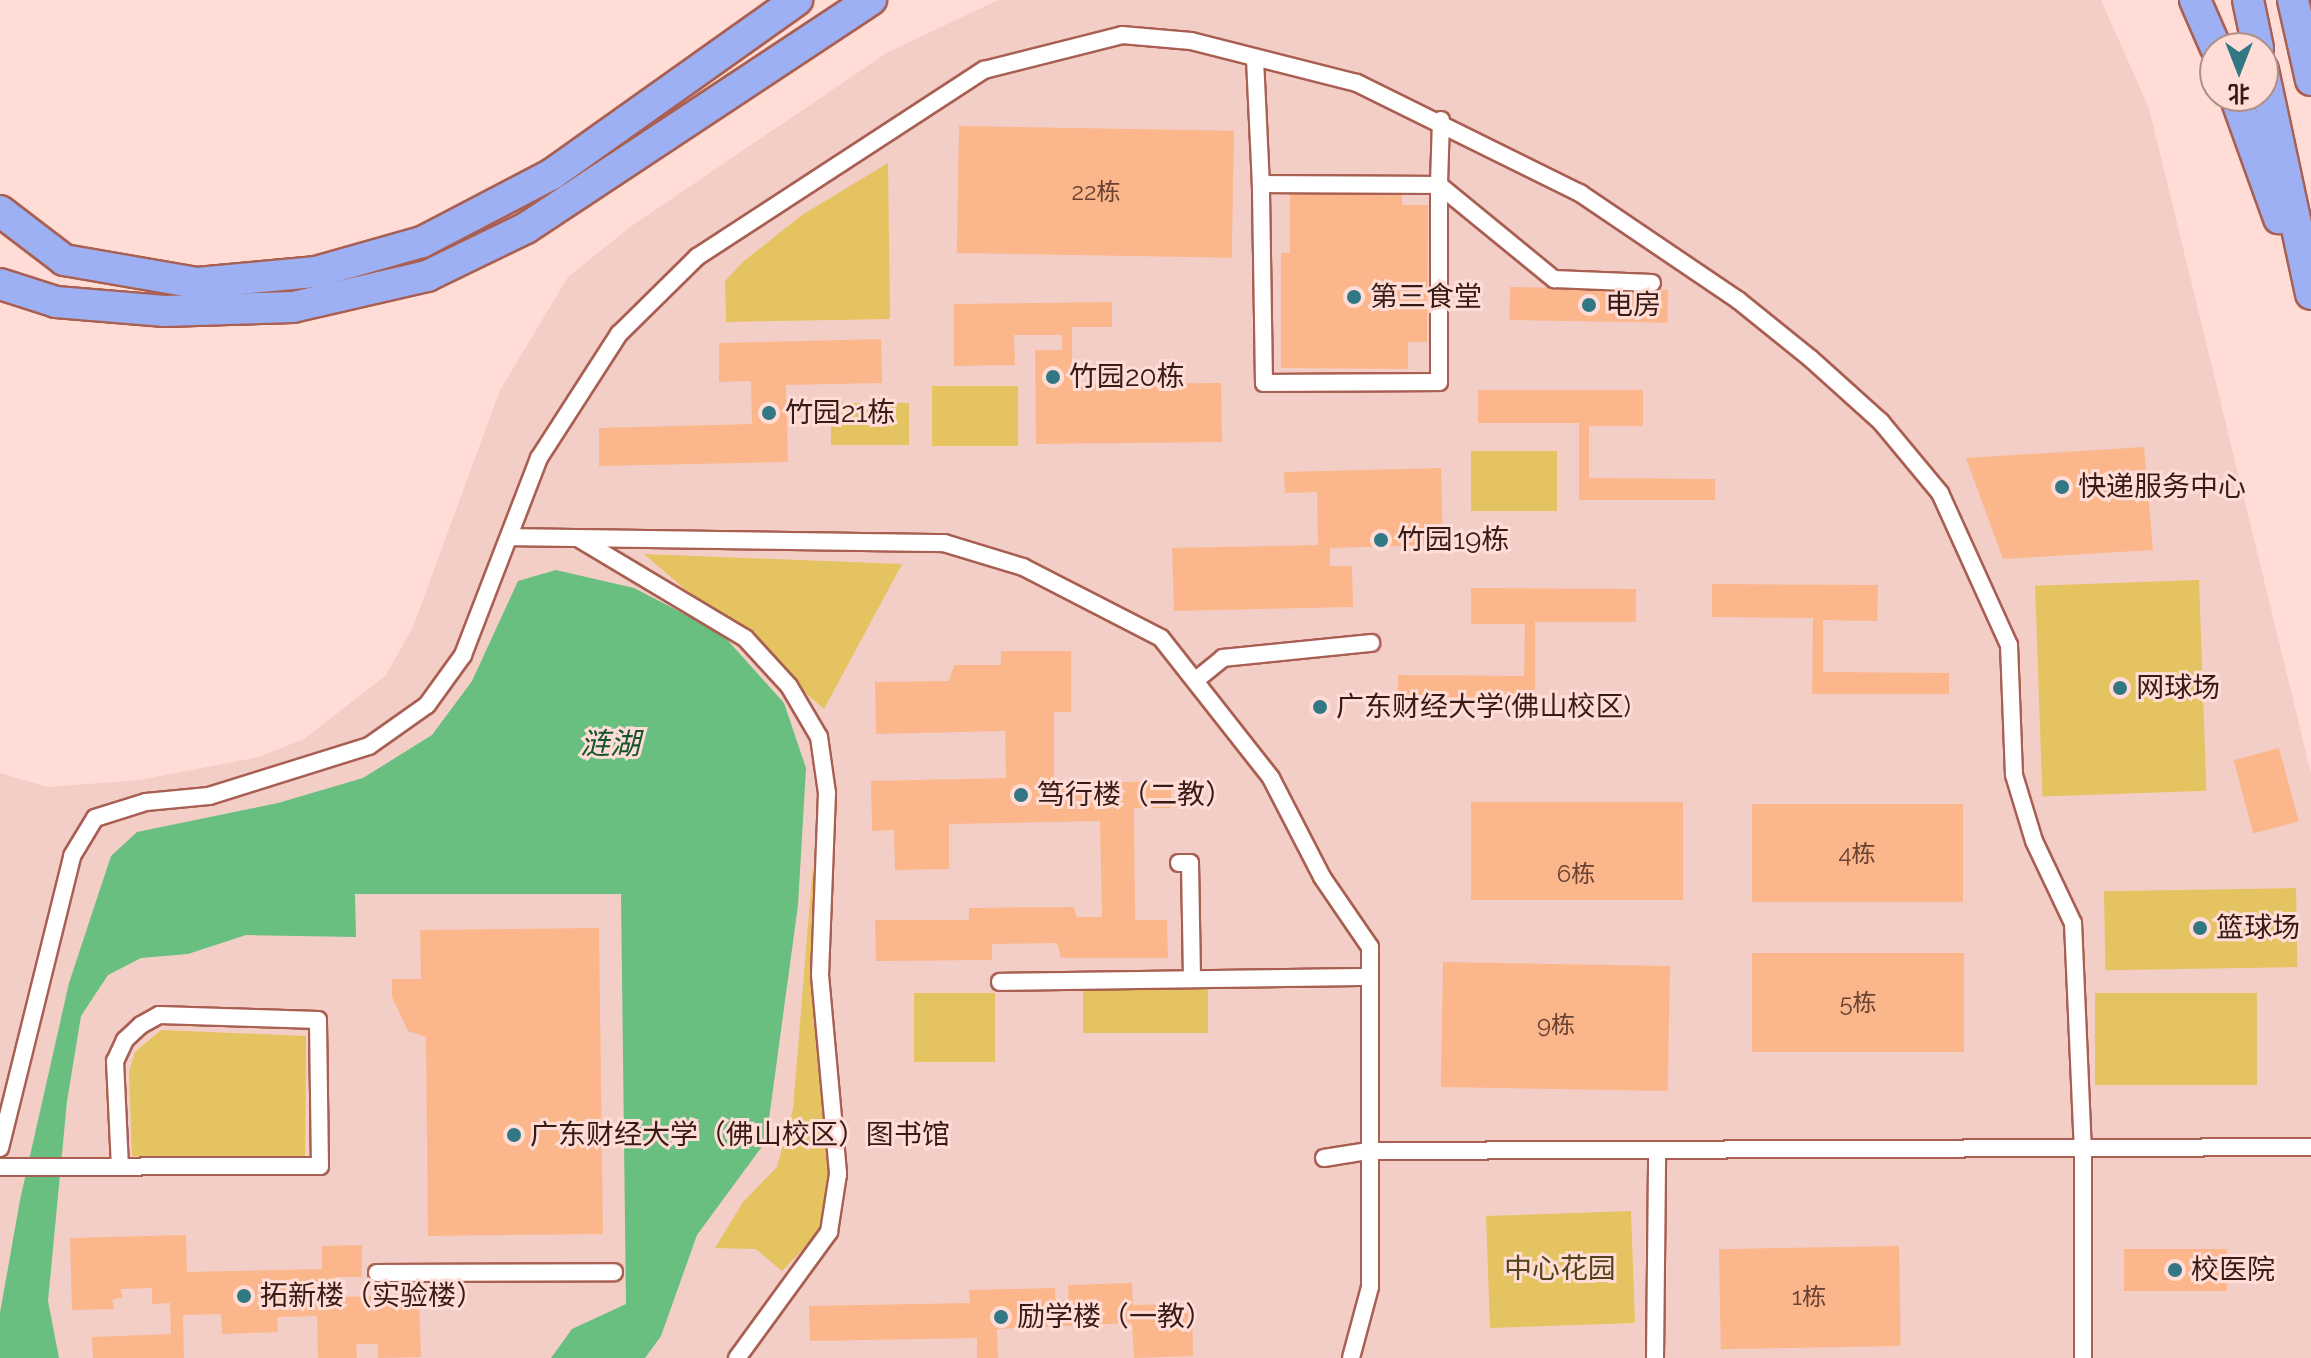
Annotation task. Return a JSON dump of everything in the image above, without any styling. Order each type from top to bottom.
[{"type":"highway","points":[[0,236],[64,260],[197,283],[316,272],[422,242],[552,174],[797,0]]},
{"type":"highway","points":[[0,284],[56,302],[165,311],[293,307],[427,276],[526,228],[871,0]]},
{"type":"highway","points":[[2195,0],[2209,32]]},
{"type":"highway","points":[[2248,0],[2255,32]]},
{"type":"highway","points":[[2293,0],[2311,80]]},
{"type":"highway","points":[[2241,112],[2311,308]]},
{"type":"highway","points":[[2272,112],[2311,294]]},
{"type":"highway","points":[[0,211],[64,260]]},
{"type":"street","points":[[0,1148],[72,856],[95,818],[146,802],[209,796],[369,746],[427,705],[463,655],[539,458],[619,334],[697,257],[984,70],[1122,35],[1191,41],[1357,83],[1441,120],[1580,193],[1738,300],[1881,422],[1940,493],[2009,645],[2014,775],[2034,841],[2073,923],[2083,1150],[2083,1358]]},
{"type":"street","points":[[1255,59],[1261,184],[1264,383],[1439,382],[1441,120]]},
{"type":"street","points":[[1261,184],[1439,185],[1554,279],[1652,283]]},
{"type":"street","points":[[511,537],[944,543],[1023,567],[1108,608],[1161,638],[1271,778],[1322,877],[1370,947],[1370,1287],[1351,1358]]},
{"type":"street","points":[[579,539],[745,638],[789,686],[819,737],[827,793],[820,975],[838,1174],[829,1232],[737,1358]]},
{"type":"street","points":[[1196,680],[1223,658],[1371,643]]},
{"type":"street","points":[[1179,863],[1190,863],[1192,979]]},
{"type":"street","points":[[1000,982],[1370,977]]},
{"type":"street","points":[[0,1167],[320,1166],[318,1020],[159,1015],[141,1025],[125,1040],[115,1061],[120,1166]]},
{"type":"street","points":[[1324,1158],[1368,1151],[2311,1147]]},
{"type":"street","points":[[1655,1358],[1657,1152]]},
{"type":"street","points":[[377,1273],[614,1272]]},
{"type":"shaded area","name":"广东财经大学(佛山校区)","points":[[998,0],[2101,0],[2149,108],[2311,773],[2311,1358],[0,1358],[0,773],[48,787],[139,780],[259,757],[304,739],[386,675],[413,627],[500,390],[568,277],[630,227],[888,52]]},
{"type":"green space","points":[[888,163],[890,319],[726,322],[725,281],[744,261],[802,215]]},
{"type":"green space","points":[[932,386],[1018,386],[1018,446],[932,446]]},
{"type":"green space","points":[[831,403],[909,403],[909,445],[831,445]]},
{"type":"green space","points":[[1471,451],[1557,451],[1557,511],[1471,511]]},
{"type":"green space","points":[[644,554],[902,564],[824,709]]},
{"type":"green space","name":"网球场","points":[[2199,580],[2206,791],[2042,797],[2035,586]]},
{"type":"green space","points":[[813,864],[830,1167],[823,1229],[782,1271],[756,1249],[715,1248],[743,1202],[777,1167],[793,1109]]},
{"type":"green space","name":"篮球场","points":[[2296,888],[2297,967],[2105,970],[2104,891]]},
{"type":"green space","points":[[1083,988],[1208,988],[1208,1033],[1083,1033]]},
{"type":"green space","points":[[914,993],[995,993],[995,1062],[914,1062]]},
{"type":"green space","name":"篮球场","points":[[2095,993],[2257,993],[2257,1085],[2095,1085]]},
{"type":"green space","points":[[161,1030],[306,1036],[305,1158],[132,1156],[129,1072],[135,1052]]},
{"type":"green space","name":"中心花园","points":[[1631,1211],[1635,1323],[1490,1328],[1486,1216]]},
{"type":"water","name":"涟湖","points":[[556,570],[634,588],[721,633],[784,703],[806,768],[798,905],[766,1141],[697,1235],[661,1336],[645,1358],[551,1358],[572,1329],[626,1304],[621,894],[355,894],[356,937],[246,935],[188,954],[141,958],[108,975],[81,1016],[67,1101],[48,1301],[59,1358],[0,1358],[0,1313],[20,1200],[69,983],[111,856],[137,832],[278,803],[363,778],[432,735],[472,681],[518,581]]},
{"type":"building","points":[[959,126],[1234,131],[1232,258],[957,253]]},
{"type":"building","name":"第三食堂","points":[[1290,190],[1402,190],[1402,205],[1428,205],[1427,342],[1408,342],[1408,369],[1281,368],[1281,253],[1290,253]]},
{"type":"building","name":"电房","points":[[1510,287],[1668,290],[1667,323],[1509,320]]},
{"type":"building","name":"竹园20栋","points":[[1112,302],[1112,327],[1072,327],[1072,384],[1221,383],[1222,442],[1036,444],[1035,350],[1062,350],[1062,335],[1014,335],[1015,365],[954,366],[954,304]]},
{"type":"building","name":"竹园21栋","points":[[881,339],[882,383],[786,385],[788,462],[599,466],[599,428],[752,424],[751,381],[719,382],[719,343]]},
{"type":"building","points":[[1478,390],[1643,390],[1643,426],[1589,426],[1589,478],[1715,479],[1715,500],[1579,500],[1579,423],[1478,423]]},
{"type":"building","name":"快递服务中心","points":[[2144,447],[2153,550],[2003,559],[1966,458]]},
{"type":"building","name":"竹园19栋","points":[[1441,468],[1443,545],[1330,548],[1330,566],[1352,566],[1353,607],[1174,611],[1172,548],[1318,545],[1317,492],[1285,493],[1284,472]]},
{"type":"building","points":[[1712,584],[1878,585],[1877,621],[1823,620],[1823,672],[1949,673],[1949,694],[1812,694],[1813,618],[1712,617]]},
{"type":"building","points":[[1471,588],[1636,589],[1636,622],[1535,622],[1535,698],[1398,697],[1398,675],[1524,676],[1525,624],[1471,624]]},
{"type":"building","name":"笃行楼（二教）","points":[[1001,651],[1071,651],[1071,712],[1054,712],[1054,782],[1171,782],[1171,808],[1134,808],[1135,920],[1167,920],[1168,958],[1061,958],[1057,943],[992,944],[992,960],[876,961],[875,920],[969,920],[969,908],[1074,907],[1077,917],[1102,917],[1100,821],[949,824],[949,869],[895,870],[894,830],[872,831],[871,781],[1006,778],[1005,731],[876,734],[875,682],[949,681],[954,665],[1001,665]]},
{"type":"building","points":[[2279,748],[2299,821],[2253,834],[2234,760]]},
{"type":"building","points":[[1471,802],[1683,802],[1683,900],[1471,900]]},
{"type":"building","points":[[1752,804],[1963,804],[1963,902],[1752,902]]},
{"type":"building","name":"广东财经大学（佛山校区）图书馆","points":[[599,928],[603,1234],[428,1236],[426,1037],[408,1031],[392,997],[392,979],[421,979],[420,930]]},
{"type":"building","points":[[1752,953],[1964,953],[1964,1052],[1752,1052]]},
{"type":"building","points":[[1443,962],[1670,966],[1668,1091],[1441,1087]]},
{"type":"building","name":"拓新楼（实验楼）","points":[[186,1235],[187,1272],[322,1269],[322,1246],[362,1245],[362,1277],[335,1277],[336,1297],[419,1295],[421,1357],[378,1358],[378,1344],[356,1344],[357,1358],[318,1358],[317,1316],[277,1317],[278,1332],[222,1334],[221,1314],[183,1315],[184,1358],[93,1358],[92,1337],[171,1334],[170,1303],[152,1304],[152,1288],[120,1289],[123,1297],[112,1300],[114,1309],[72,1310],[70,1238]]},
{"type":"building","points":[[1899,1246],[1901,1346],[1721,1349],[1719,1249]]},
{"type":"building","name":"校医院","points":[[2124,1249],[2227,1249],[2227,1291],[2124,1291]]},
{"type":"building","name":"励学楼（一教）","points":[[1132,1283],[1133,1305],[1192,1304],[1193,1356],[1134,1358],[1132,1323],[997,1329],[998,1358],[977,1358],[977,1338],[810,1341],[809,1306],[970,1303],[969,1290],[1055,1288],[1056,1310],[1069,1310],[1068,1285]]},
{"type":"place","name":"第三食堂","points":[[1354,297]]},
{"type":"place","name":"电房","points":[[1589,305]]},
{"type":"place","name":"竹园20栋","points":[[1053,377]]},
{"type":"place","name":"竹园21栋","points":[[769,413]]},
{"type":"place","name":"快递服务中心","points":[[2062,487]]},
{"type":"place","name":"竹园19栋","points":[[1381,540]]},
{"type":"place","name":"网球场","points":[[2120,688]]},
{"type":"place","name":"广东财经大学(佛山校区)","points":[[1320,707]]},
{"type":"place","name":"笃行楼（二教）","points":[[1021,795]]},
{"type":"place","name":"篮球场","points":[[2200,928]]},
{"type":"place","name":"广东财经大学（佛山校区）图书馆","points":[[514,1135]]},
{"type":"place","name":"校医院","points":[[2175,1270]]},
{"type":"place","name":"拓新楼（实验楼）","points":[[244,1296]]},
{"type":"place","name":"励学楼（一教）","points":[[1001,1317]]}]
